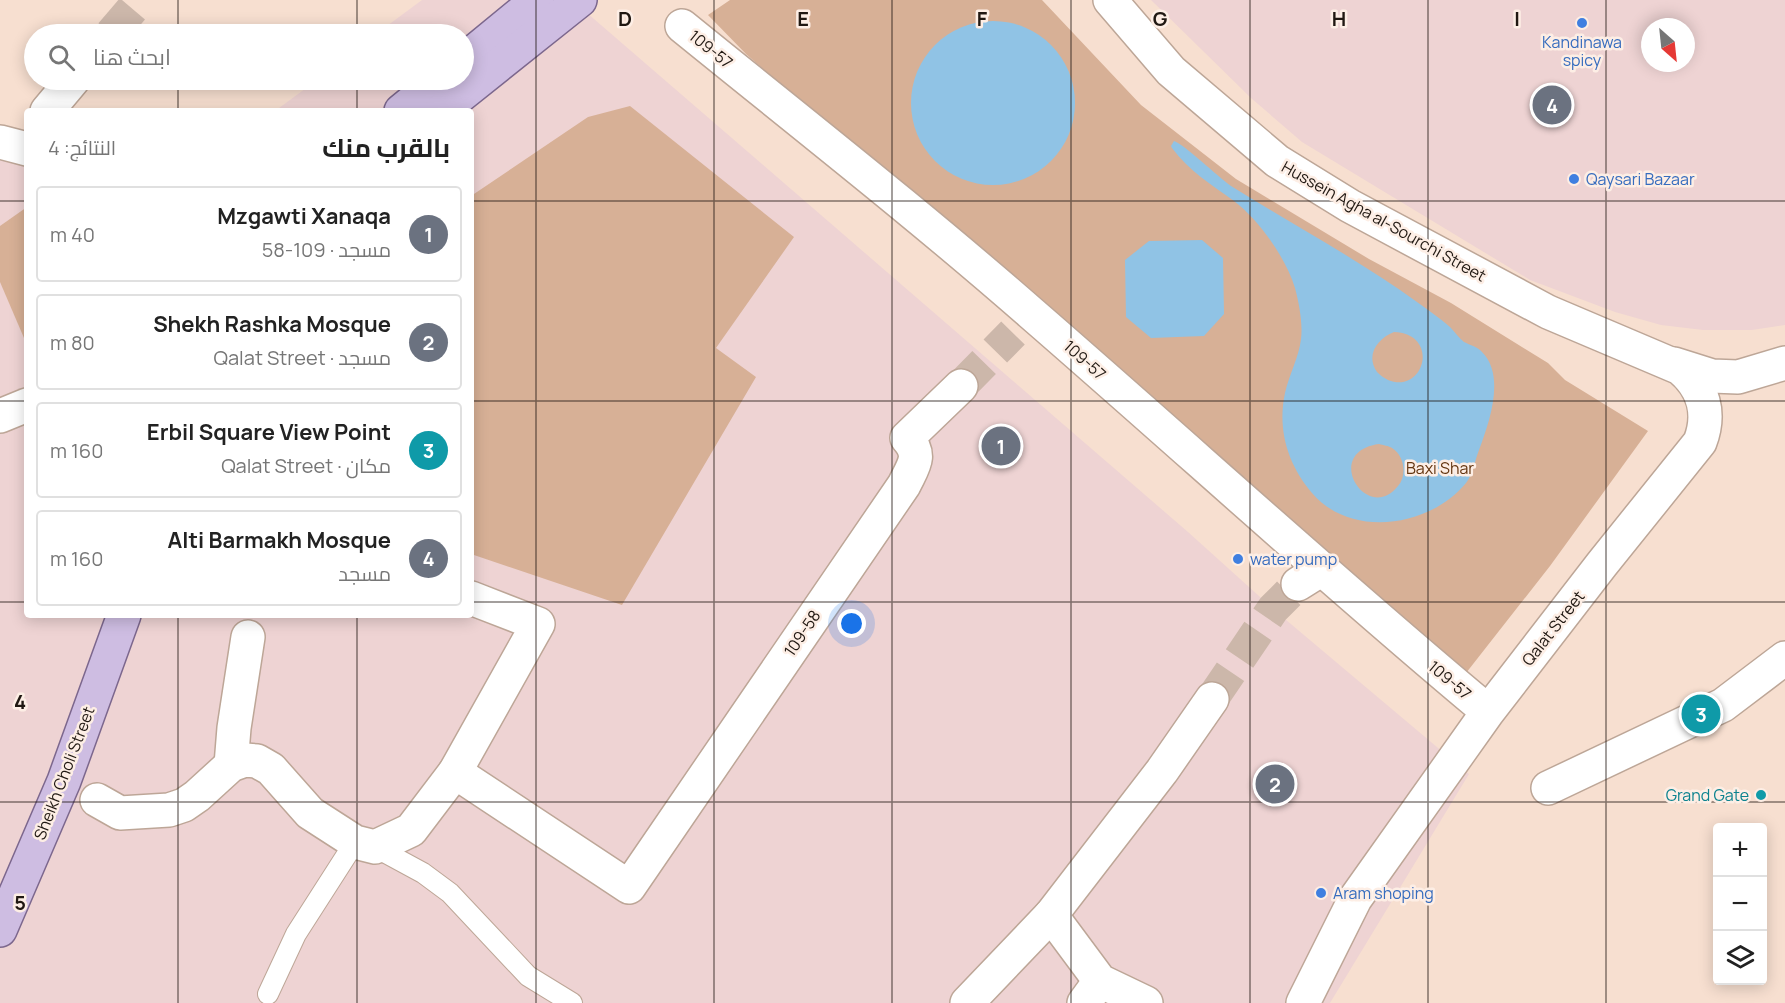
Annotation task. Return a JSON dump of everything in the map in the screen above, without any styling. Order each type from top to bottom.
[{"type":"main road","points":[[474,52],[537,0]]},
{"type":"main road","points":[[474,85],[580,0]]},
{"type":"main road","points":[[405,108],[427,90]]},
{"type":"main road","points":[[445,108],[467,90]]},
{"type":"main road","name":"Sheikh Choli Street","points":[[0,930],[64,781],[123,618]]},
{"type":"street","name":"Hussein Agha al-Sourchi Street","points":[[1110,0],[1171,71],[1277,161],[1350,206],[1548,312],[1670,362]]},
{"type":"street","name":"109-57","points":[[682,26],[807,128],[879,183],[1022,323],[1310,577],[1371,614],[1479,704]]},
{"type":"street","points":[[50,108],[65,90]]},
{"type":"street","points":[[1670,362],[1712,376],[1738,377],[1785,363]]},
{"type":"street","name":"Qalat Street","points":[[1304,1003],[1355,899],[1487,713],[1700,442],[1706,419],[1702,395],[1689,376],[1670,362]]},
{"type":"street","name":"109-58","points":[[455,772],[629,887],[904,485],[916,460],[915,447],[907,438],[961,386]]},
{"type":"street","points":[[0,416],[24,406]]},
{"type":"street","points":[[97,800],[120,813],[169,810],[184,805],[197,796],[231,765],[244,760],[257,761],[271,769],[310,813],[365,844],[411,830],[455,772],[538,624],[474,599]]},
{"type":"street","points":[[231,765],[234,728],[248,637]]},
{"type":"street","points":[[1548,788],[1723,705],[1785,658]]},
{"type":"street","points":[[967,1003],[1051,915],[1162,771],[1212,699]]},
{"type":"street","points":[[1051,915],[1092,992],[1146,1003]]},
{"type":"lane","points":[[268,994],[296,934],[365,844],[423,873],[450,893],[528,976],[572,1003]]},
{"type":"shaded area","points":[[422,0],[572,0],[1188,532],[1279,614],[1469,774],[1330,1003],[0,1003],[0,130],[24,135],[24,618],[474,618],[474,108],[279,108],[303,90],[474,90],[474,24],[390,24]]},
{"type":"shaded area","name":"Qaysari Bazaar","points":[[1151,0],[1785,0],[1785,325],[1752,330],[1703,330],[1661,325],[1615,312],[1530,280],[1302,142],[1251,98]]},
{"type":"green space","name":"Baxi Shar","points":[[730,0],[1042,0],[1141,105],[1236,179],[1369,259],[1451,303],[1548,363],[1565,380],[1648,431],[1550,566],[1459,682],[746,54],[708,15]]},
{"type":"green space","points":[[630,106],[794,237],[716,348],[756,377],[622,605],[474,555],[474,194],[588,117]]},
{"type":"green space","points":[[24,209],[24,338],[0,282],[0,226]]},
{"type":"water","points":[[993,21],[1009,22],[1024,27],[1051,45],[1069,72],[1074,87],[1074,119],[1069,134],[1051,161],[1024,179],[1009,184],[993,185],[977,184],[962,179],[935,161],[917,134],[912,119],[911,103],[912,87],[917,72],[935,45],[962,27],[977,22]]},
{"type":"water","points":[[1174,141],[1179,143],[1231,186],[1395,287],[1442,320],[1464,342],[1482,352],[1493,374],[1491,413],[1470,475],[1466,483],[1451,498],[1432,510],[1412,518],[1390,522],[1368,522],[1347,517],[1328,508],[1312,493],[1291,459],[1286,446],[1282,420],[1285,393],[1300,346],[1301,333],[1299,307],[1291,276],[1271,240],[1253,218],[1193,171],[1171,146]],"holes":[[[1394,332],[1409,335],[1418,342],[1422,352],[1422,362],[1418,372],[1411,379],[1401,382],[1388,380],[1377,372],[1372,359],[1378,343]],[[1379,444],[1391,447],[1400,456],[1403,477],[1398,486],[1386,496],[1374,497],[1363,492],[1355,483],[1351,471],[1353,459],[1362,450]]]},
{"type":"water","points":[[1202,240],[1223,258],[1224,314],[1204,336],[1151,338],[1126,317],[1125,260],[1149,241]]},
{"type":"tunnel","points":[[120,24],[140,0]]},
{"type":"tunnel","points":[[961,386],[1013,333]]},
{"type":"tunnel","points":[[1212,699],[1273,609],[1298,584]]},
{"type":"place","name":"Kandinawa spicy","points":[[1582,23]]},
{"type":"place","name":"Alti Barmakh Mosque","points":[[1552,105]]},
{"type":"place","name":"Qaysari Bazaar","points":[[1574,179]]},
{"type":"place","name":"Mzgawti Xanaqa","points":[[1001,446]]},
{"type":"place","name":"water pump","points":[[1238,559]]},
{"type":"place","name":"Erbil Square View Point","points":[[1701,714]]},
{"type":"place","name":"Shekh Rashka Mosque","points":[[1275,784]]},
{"type":"place","name":"Grand Gate","points":[[1761,795]]},
{"type":"place","name":"Aram shoping","points":[[1321,893]]}]
